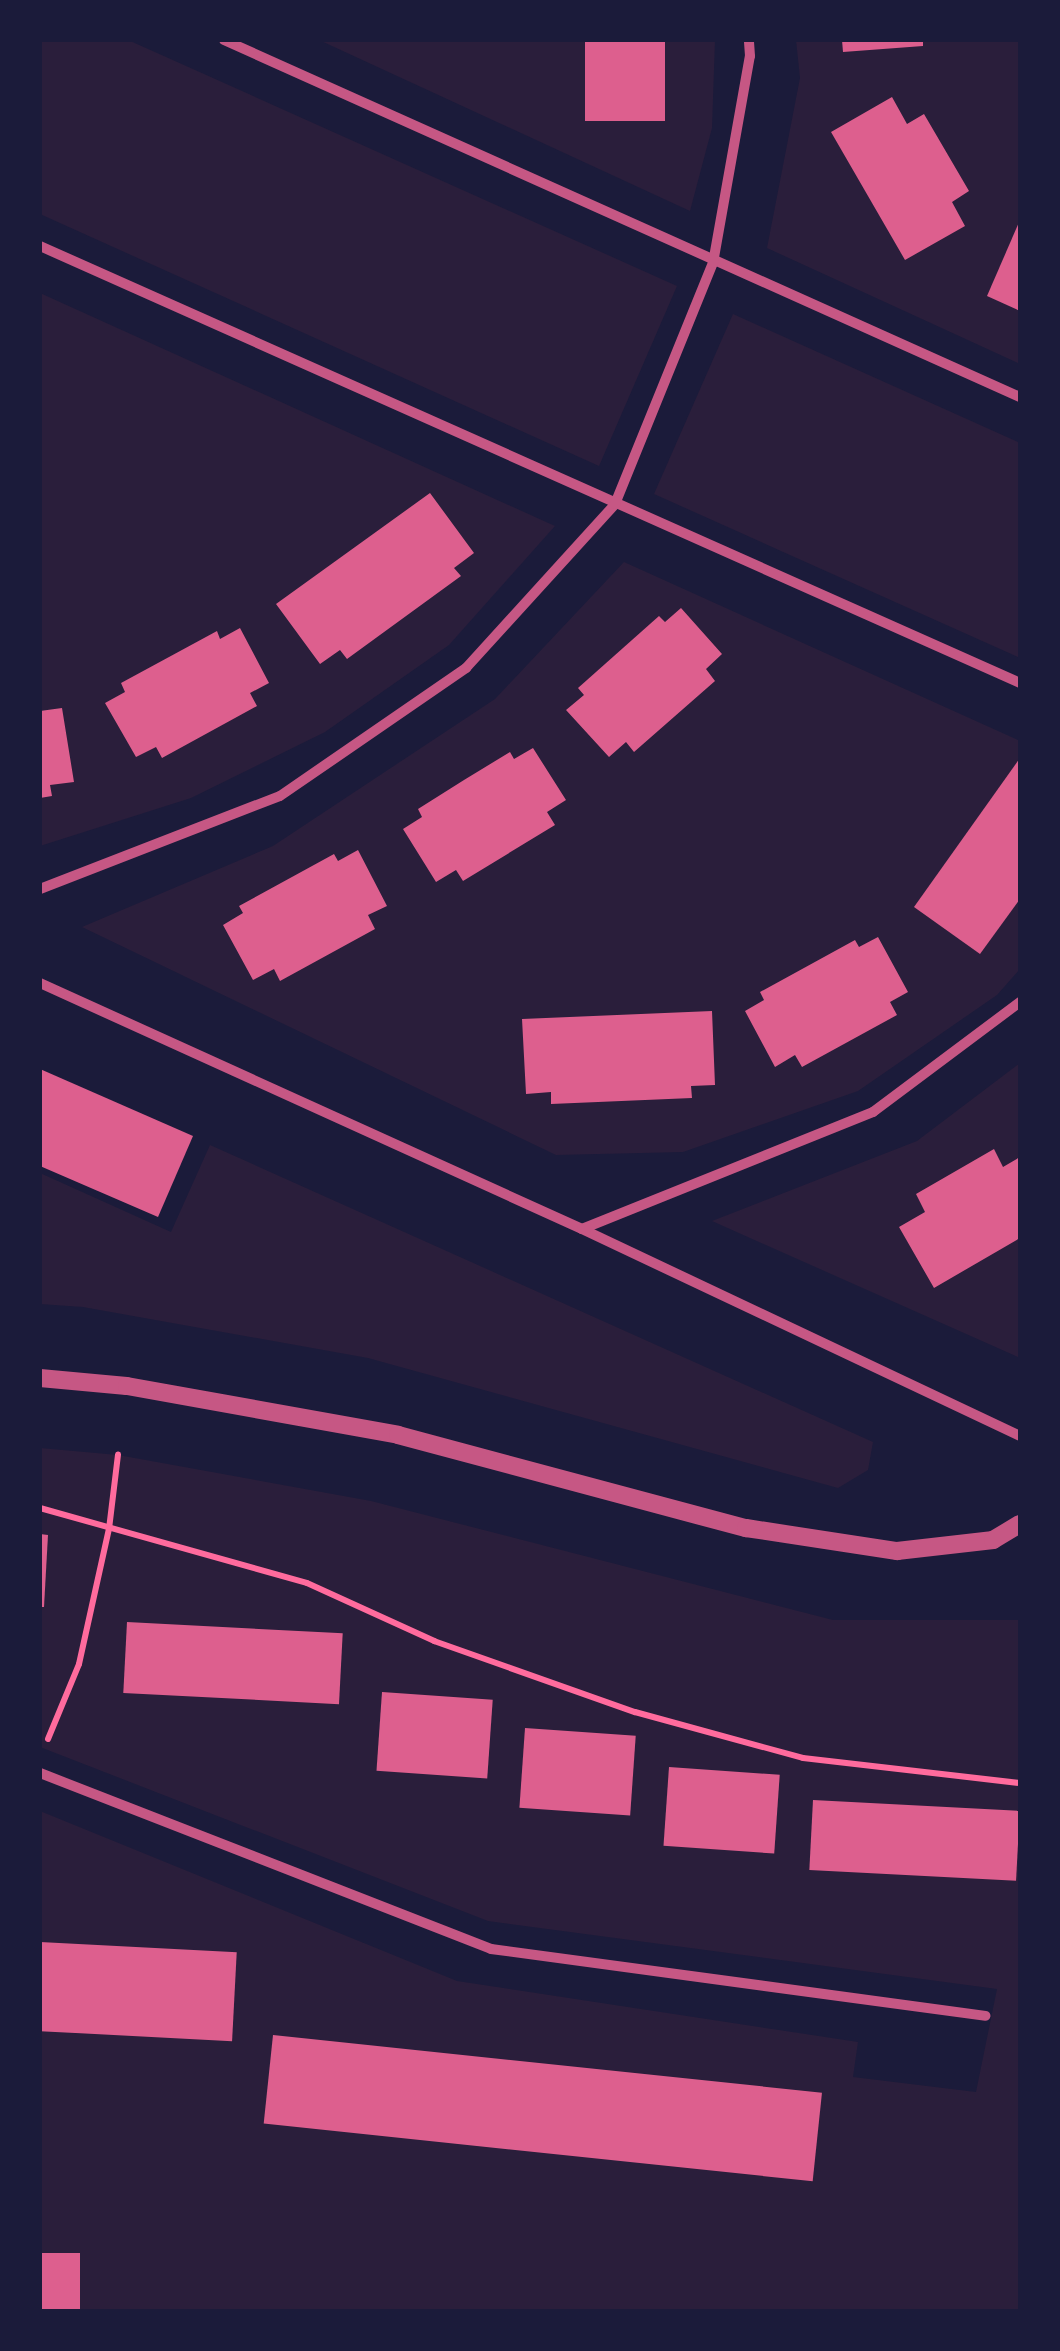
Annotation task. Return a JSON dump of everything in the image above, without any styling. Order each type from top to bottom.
[{"type":"street","points":[[224,40],[1020,398]]},
{"type":"street","points":[[40,889],[280,796],[466,668],[615,504],[713,263],[750,56],[749,40]]},
{"type":"street","points":[[40,246],[1020,683]]},
{"type":"street","points":[[40,983],[582,1229],[1020,1436]]},
{"type":"street","points":[[582,1229],[874,1112],[1020,1002]]},
{"type":"street","points":[[40,1378],[127,1386],[398,1435],[746,1528],[897,1552],[993,1540],[1020,1524]]},
{"type":"street","points":[[40,1773],[491,1949],[985,2016]]},
{"type":"path","points":[[44,1748],[79,1664],[109,1529],[118,1455]]},
{"type":"path","points":[[40,1508],[308,1583],[434,1641],[654,1717],[803,1758],[1020,1784]]},
{"type":"shaded area","points":[[40,40],[128,40],[677,286],[599,466],[40,214]]},
{"type":"shaded area","points":[[319,40],[715,40],[712,128],[690,211]]},
{"type":"shaded area","points":[[796,40],[1020,40],[1020,364],[767,248],[800,78]]},
{"type":"shaded area","points":[[40,293],[555,526],[449,645],[325,732],[191,798],[40,846]]},
{"type":"shaded area","points":[[733,314],[1020,443],[1020,658],[654,494]]},
{"type":"shaded area","points":[[624,562],[1020,741],[1020,969],[997,995],[858,1091],[683,1152],[556,1155],[82,927],[273,846],[495,699]]},
{"type":"shaded area","points":[[1020,1063],[1020,1358],[712,1221],[917,1141]]},
{"type":"shaded area","points":[[210,1145],[873,1442],[868,1470],[838,1488],[368,1358],[83,1307],[40,1304],[40,1173],[171,1232]]},
{"type":"shaded area","points":[[40,1448],[118,1455],[371,1501],[833,1620],[1020,1620],[1020,2311],[80,2311],[40,2253],[40,1811],[457,1981],[858,2042],[853,2077],[976,2092],[997,1989],[488,1921],[40,1747]]},
{"type":"building","points":[[585,40],[665,40],[665,121],[585,121]]},
{"type":"building","points":[[842,40],[923,40],[923,46],[843,52]]},
{"type":"building","points":[[892,97],[907,124],[924,114],[969,191],[952,202],[965,226],[905,260],[831,132]]},
{"type":"building","points":[[1020,220],[1020,311],[987,296]]},
{"type":"building","points":[[430,493],[474,553],[454,568],[461,576],[347,659],[340,650],[320,664],[276,604]]},
{"type":"building","points":[[681,608],[722,654],[706,669],[715,681],[634,752],[626,742],[609,757],[566,710],[584,695],[578,688],[659,616],[665,622]]},
{"type":"building","points":[[240,628],[269,683],[250,693],[257,706],[162,758],[156,747],[136,757],[105,703],[125,692],[121,683],[217,631],[220,639]]},
{"type":"building","points":[[62,708],[74,782],[50,785],[52,796],[40,798],[40,711]]},
{"type":"building","points":[[533,748],[566,800],[547,812],[555,825],[463,881],[456,870],[436,882],[403,829],[422,817],[418,809],[464,780],[510,752],[514,759]]},
{"type":"building","points":[[1020,758],[1020,899],[980,954],[914,907]]},
{"type":"building","points":[[358,850],[387,906],[368,915],[375,929],[280,981],[274,969],[253,980],[223,925],[243,913],[239,906],[334,854],[338,861]]},
{"type":"building","points":[[878,937],[908,992],[890,1002],[897,1015],[802,1067],[795,1055],[775,1067],[745,1011],[764,1000],[760,992],[855,940],[859,947]]},
{"type":"building","points":[[712,1011],[715,1085],[691,1086],[692,1098],[551,1104],[551,1092],[526,1094],[522,1019]]},
{"type":"building","points":[[40,1069],[193,1136],[158,1217],[40,1166]]},
{"type":"building","points":[[994,1149],[1003,1167],[1020,1157],[1020,1238],[934,1288],[899,1227],[925,1212],[916,1194]]},
{"type":"building","points":[[40,1534],[48,1535],[44,1607],[40,1607]]},
{"type":"building","points":[[127,1622],[343,1633],[339,1704],[123,1693]]},
{"type":"building","points":[[382,1692],[493,1700],[487,1779],[376,1771]]},
{"type":"building","points":[[525,1728],[636,1736],[630,1816],[519,1808]]},
{"type":"building","points":[[669,1767],[780,1775],[774,1854],[663,1846]]},
{"type":"building","points":[[813,1800],[1020,1811],[1016,1881],[809,1870]]},
{"type":"building","points":[[40,1942],[237,1952],[232,2041],[40,2031]]},
{"type":"building","points":[[273,2035],[822,2093],[813,2181],[264,2124]]},
{"type":"building","points":[[40,2253],[80,2253],[80,2311],[40,2311]]}]
